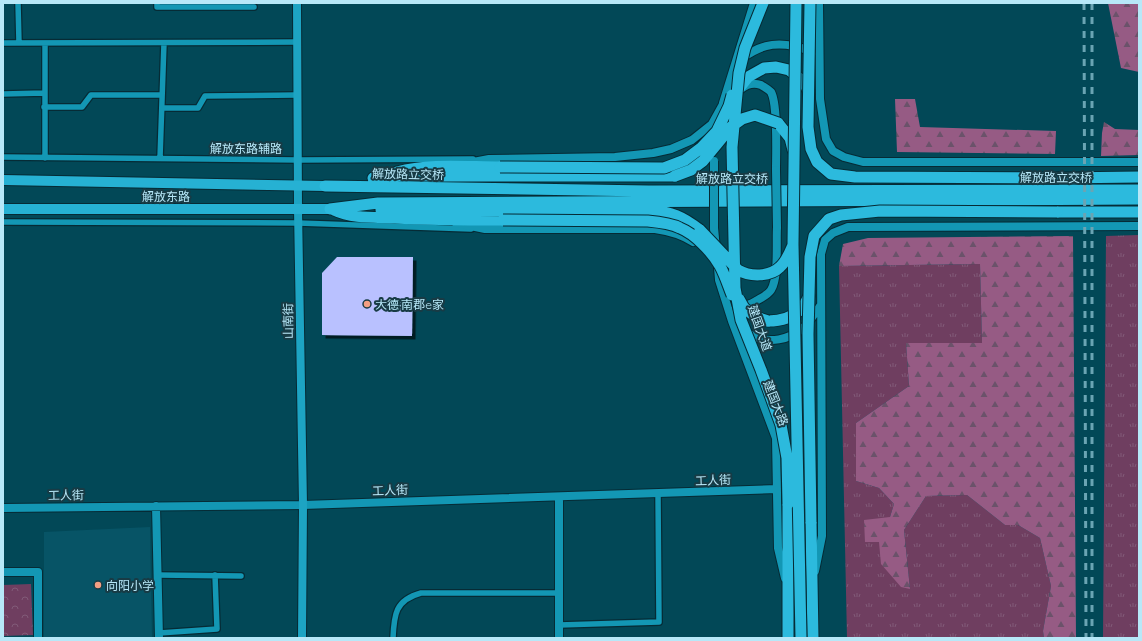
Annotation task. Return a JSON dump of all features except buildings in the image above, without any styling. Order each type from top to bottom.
[{"type":"highway","name":"建国大道","points":[[763,3],[737,69],[737,91],[732,146],[737,321],[761,370],[781,425],[787,458],[788,638]]},
{"type":"highway","points":[[796,3],[793,244],[800,638]]},
{"type":"highway","points":[[810,3],[808,127],[811,148],[817,162],[831,174],[855,177],[1139,177]]},
{"type":"highway","points":[[737,91],[748,77],[764,68],[776,67],[790,70],[804,82],[809,93]]},
{"type":"highway","points":[[325,186],[373,178],[411,168],[453,166],[664,168],[685,160],[701,148],[717,130],[729,106],[737,69]]},
{"type":"highway","points":[[373,178],[411,176],[675,176],[691,170],[703,161],[731,127],[742,119],[756,115],[778,123],[790,138],[795,156]]},
{"type":"highway","name":"解放路立交桥","points":[[325,186],[649,191],[1139,190]]},
{"type":"highway","name":"解放路立交桥","points":[[330,209],[378,203],[1139,199]]},
{"type":"highway","points":[[349,207],[409,212],[649,210],[667,212],[686,219],[693,224],[738,270],[752,275],[771,272],[781,267],[793,244]]},
{"type":"highway","points":[[330,209],[357,217],[439,220],[647,221],[664,223],[681,228],[694,236],[707,249],[720,266],[737,321]]},
{"type":"highway","points":[[813,638],[808,334],[810,257],[814,236],[829,220],[840,214],[880,211],[1139,212]]},
{"type":"highway","points":[[736,291],[744,308],[756,317],[768,321],[779,321],[787,318],[801,309],[809,296]]},
{"type":"main road","name":"山南街","points":[[297,3],[298,223],[303,505],[302,638]]},
{"type":"main road","name":"解放东路","points":[[3,180],[325,186]]},
{"type":"main road","name":"解放东路","points":[[3,209],[330,209]]},
{"type":"street","points":[[453,166],[489,159],[615,157],[653,153],[671,149],[692,140],[712,124],[722,106],[737,69],[754,3]]},
{"type":"street","points":[[819,3],[820,99],[826,139],[833,151],[844,157],[862,162],[1139,162]]},
{"type":"street","points":[[737,69],[752,51],[764,46],[782,44],[800,47],[807,50],[817,60],[820,68]]},
{"type":"street","points":[[722,106],[743,86],[752,83],[759,84],[770,92],[775,111],[777,227],[776,278],[771,290],[753,303],[741,306],[729,300],[723,292]]},
{"type":"street","name":"建国大路","points":[[722,106],[714,161],[714,228],[719,280],[737,321],[776,438],[778,548],[788,592]]},
{"type":"street","points":[[439,220],[485,229],[644,228],[667,231],[686,237],[697,245],[707,255],[718,272]]},
{"type":"street","points":[[812,586],[822,536],[821,254],[824,240],[833,233],[848,227],[1139,226]]},
{"type":"street","points":[[737,321],[754,337],[774,340],[785,338],[802,329],[821,305]]},
{"type":"street","name":"工人街","points":[[3,508],[303,505],[777,490]]},
{"type":"street","points":[[559,497],[559,638]]},
{"type":"street","points":[[156,506],[159,635]]},
{"type":"street","points":[[3,572],[38,572],[38,638]]},
{"type":"lane","points":[[18,3],[19,43]]},
{"type":"lane","points":[[157,3],[157,7],[254,7]]},
{"type":"lane","points":[[160,158],[164,42]]},
{"type":"lane","points":[[3,43],[297,42]]},
{"type":"lane","points":[[44,43],[45,158]]},
{"type":"lane","points":[[3,94],[44,93]]},
{"type":"lane","points":[[44,107],[82,107],[91,95],[162,95]]},
{"type":"lane","points":[[162,108],[198,108],[205,96],[297,95]]},
{"type":"lane","name":"解放东路辅路","points":[[3,157],[298,160],[489,159]]},
{"type":"lane","points":[[3,222],[298,223],[485,229]]},
{"type":"lane","points":[[559,625],[659,622],[658,493]]},
{"type":"lane","points":[[157,575],[241,576]]},
{"type":"lane","points":[[159,635],[217,629],[216,576]]},
{"type":"lane","points":[[393,638],[394,620],[397,611],[401,604],[413,595],[421,593],[559,593]]},
{"type":"shaded area","name":"向阳小学","points":[[150,527],[152,638],[44,638],[44,532]]},
{"type":"green space","points":[[1108,3],[1139,3],[1139,72],[1121,68]]},
{"type":"green space","points":[[895,99],[915,99],[920,127],[1056,131],[1055,154],[897,152]]},
{"type":"green space","points":[[1104,122],[1115,129],[1139,130],[1139,155],[1101,156]]},
{"type":"green space","points":[[1139,235],[1139,638],[1103,638],[1106,236]]},
{"type":"green space","points":[[1073,236],[1076,638],[1044,638],[1043,631],[1051,586],[1040,538],[1018,525],[1005,525],[967,495],[926,496],[904,530],[910,589],[901,587],[881,564],[879,542],[865,542],[864,520],[890,517],[894,504],[879,488],[856,481],[856,423],[909,386],[906,343],[982,343],[980,264],[839,266],[843,244],[868,238]]},
{"type":"green space","points":[[980,264],[982,343],[906,343],[909,386],[856,423],[856,481],[879,488],[894,504],[890,517],[865,542],[879,542],[910,589],[904,530],[926,496],[967,495],[1005,525],[1018,525],[1040,538],[1051,586],[1043,631],[1044,638],[847,638],[839,266]]},
{"type":"green space","points":[[31,584],[33,635],[3,636],[3,585]]},
{"type":"railway","points":[[1084,3],[1086,638]]},
{"type":"railway","points":[[1092,3],[1092,638]]},
{"type":"place","name":"大德·南郡e家","points":[[367,304]]},
{"type":"place","name":"向阳小学","points":[[98,585]]}]
